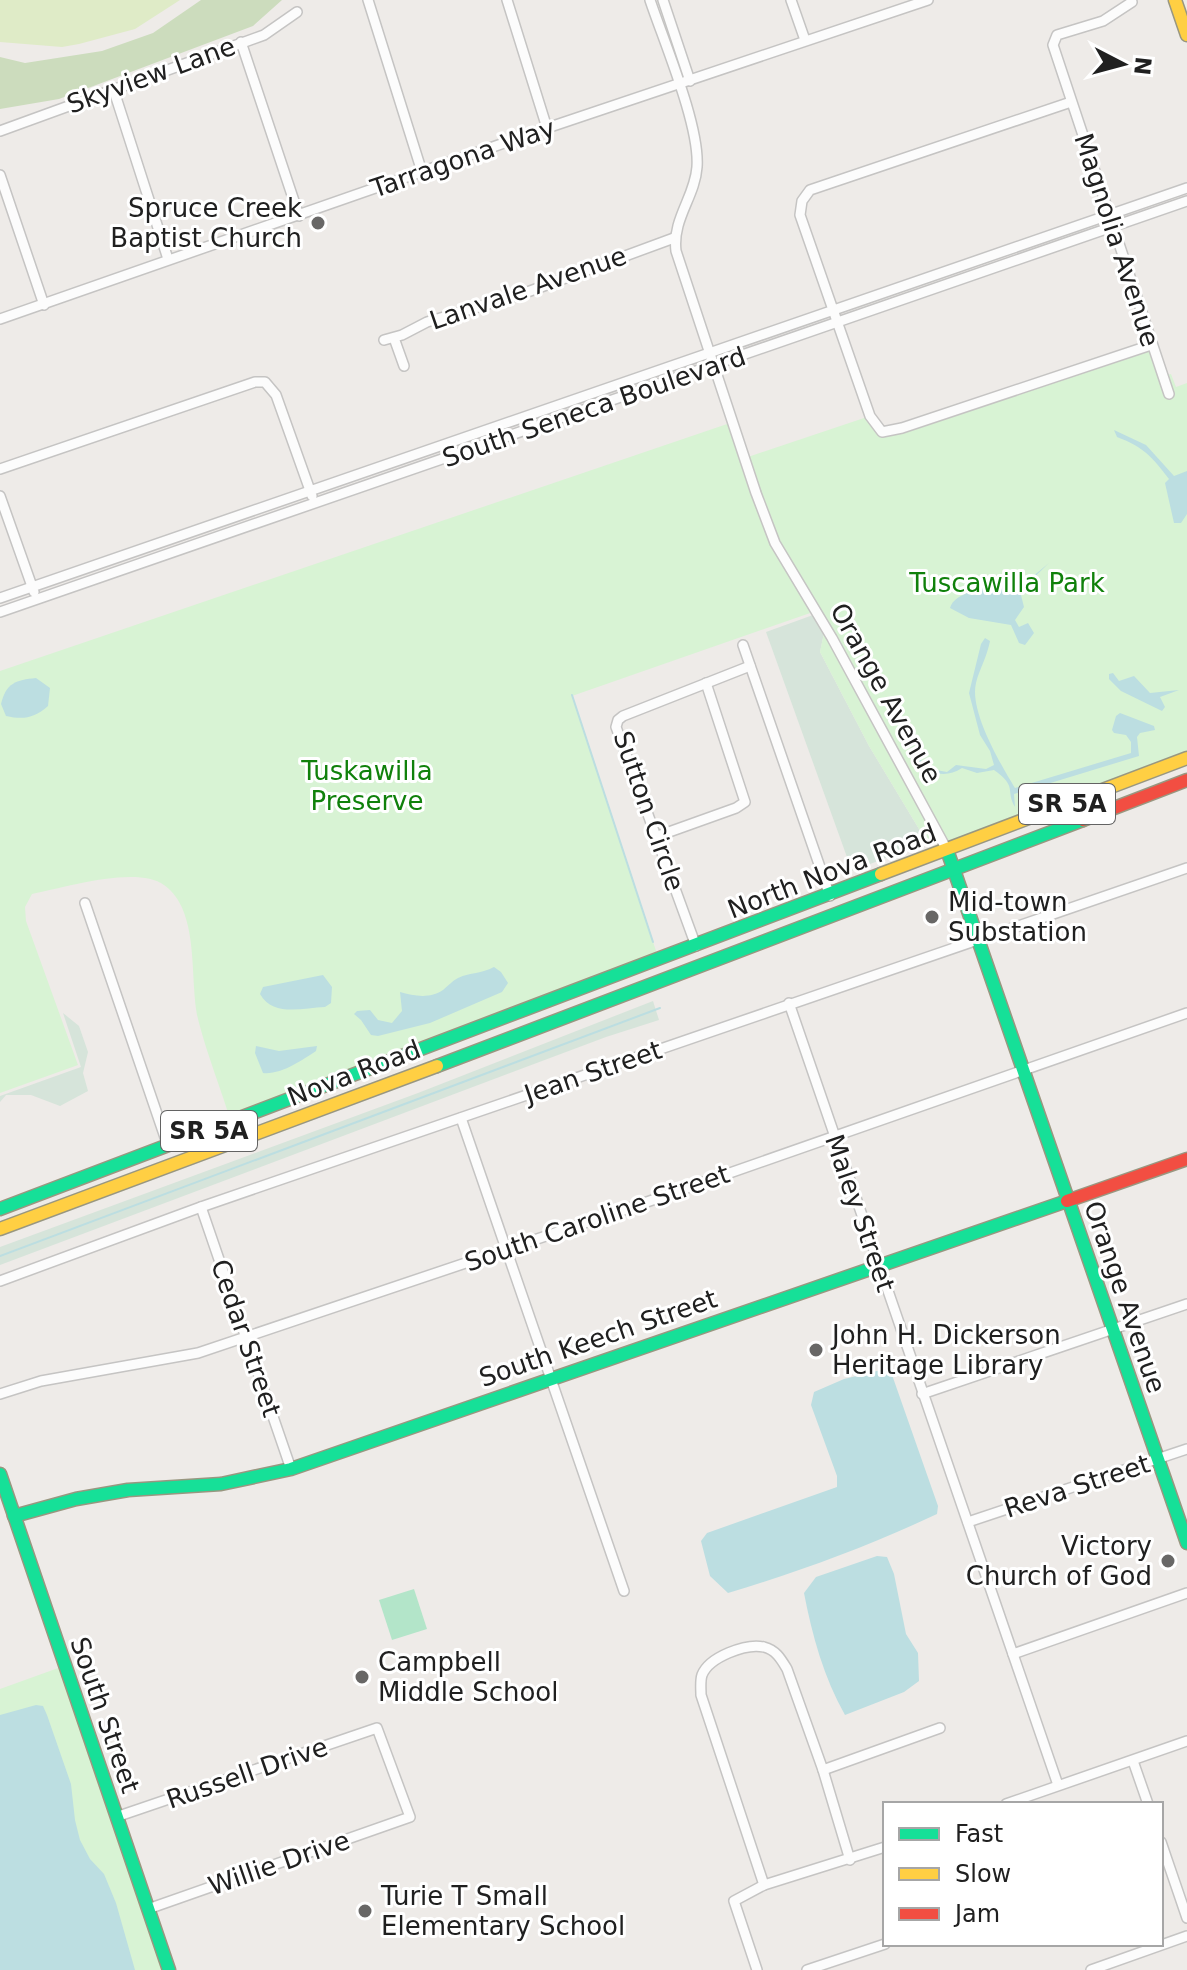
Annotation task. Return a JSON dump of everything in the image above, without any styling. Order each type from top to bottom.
[{"type":"main road","points":[[1175,0],[1187,35]]},
{"type":"main road","name":"North Nova Road","points":[[493,1023],[1187,758]]},
{"type":"main road","name":"North Nova Road","points":[[499,1042],[1187,780]]},
{"type":"main road","name":"Orange Avenue","points":[[947,850],[1187,1543]]},
{"type":"main road","points":[[706,963],[722,937]]},
{"type":"main road","points":[[677,975],[696,946]]},
{"type":"main road","name":"Nova Road","points":[[0,1209],[493,1023]]},
{"type":"main road","name":"Nova Road","points":[[0,1229],[499,1042]]},
{"type":"main road","points":[[371,1090],[375,1079],[395,1060]]},
{"type":"main road","points":[[343,1100],[359,1085],[366,1071]]},
{"type":"main road","points":[[150,1173],[162,1160],[168,1146]]},
{"type":"main road","name":"South Keech Street","points":[[14,1516],[76,1499],[128,1490],[248,1480],[291,1469],[1187,1159]]},
{"type":"main road","name":"South Street","points":[[0,1474],[169,1970]]},
{"type":"street","points":[[368,0],[422,172]]},
{"type":"street","points":[[507,0],[547,128]]},
{"type":"street","points":[[650,0],[679,85],[697,153],[696,180],[677,223],[674,238]]},
{"type":"street","points":[[663,0],[690,81]]},
{"type":"street","points":[[791,0],[805,40]]},
{"type":"street","name":"Tarragona Way","points":[[0,319],[921,1]]},
{"type":"street","name":"Magnolia Avenue","points":[[1132,2],[1103,21],[1057,35],[1053,45],[1169,394]]},
{"type":"street","name":"Skyview Lane","points":[[0,131],[264,35],[297,12]]},
{"type":"street","points":[[241,42],[299,216]]},
{"type":"street","points":[[113,88],[168,259]]},
{"type":"street","points":[[1071,102],[810,190],[805,196],[800,215],[870,416],[876,428],[887,433],[1151,345]]},
{"type":"street","points":[[0,175],[44,305]]},
{"type":"street","name":"South Seneca Boulevard","points":[[0,598],[1187,188]]},
{"type":"street","points":[[1170,194],[1174,206]]},
{"type":"street","name":"South Seneca Boulevard","points":[[0,612],[1187,201]]},
{"type":"street","name":"Lanvale Avenue","points":[[404,366],[389,339],[427,322],[522,294],[674,238]]},
{"type":"street","name":"Orange Avenue","points":[[674,238],[682,273],[775,543],[832,638],[947,850]]},
{"type":"street","points":[[972,263],[977,274]]},
{"type":"street","points":[[0,469],[255,382],[265,382],[276,395],[314,503]]},
{"type":"street","points":[[574,401],[578,412]]},
{"type":"street","points":[[432,450],[436,461]]},
{"type":"street","points":[[0,496],[37,599]]},
{"type":"street","points":[[169,540],[173,552]]},
{"type":"street","points":[[743,645],[830,896]]},
{"type":"street","name":"Sutton Circle","points":[[696,946],[616,727],[618,720],[750,666]]},
{"type":"street","points":[[655,837],[745,802],[706,683]]},
{"type":"street","name":"Jean Street","points":[[0,1281],[201,1207],[1187,868]]},
{"type":"street","points":[[85,903],[168,1146]]},
{"type":"street","name":"Maley Street","points":[[789,1003],[1058,1785]]},
{"type":"street","name":"South Caroline Street","points":[[0,1394],[41,1381],[198,1353],[1187,1013]]},
{"type":"street","points":[[461,1118],[624,1591]]},
{"type":"street","name":"Cedar Street","points":[[201,1207],[291,1469]]},
{"type":"street","points":[[922,1394],[1187,1304]]},
{"type":"street","name":"Reva Street","points":[[968,1522],[1187,1449]]},
{"type":"street","points":[[1013,1654],[1187,1593]]},
{"type":"street","points":[[764,1885],[701,1695],[701,1677],[708,1665],[751,1647],[766,1647],[778,1654],[787,1669],[823,1770],[850,1860]]},
{"type":"street","name":"Russell Drive","points":[[116,1817],[377,1728]]},
{"type":"street","name":"Willie Drive","points":[[148,1909],[410,1817],[377,1728]]},
{"type":"street","points":[[823,1770],[940,1728]]},
{"type":"street","points":[[1011,1802],[1187,1741]]},
{"type":"street","points":[[1133,1761],[1147,1802]]},
{"type":"street","points":[[757,1970],[734,1901],[764,1885],[883,1848]]},
{"type":"street","points":[[1163,1850],[1187,1918]]},
{"type":"street","points":[[1163,1944],[1187,1936]]},
{"type":"street","points":[[807,1970],[883,1945]]},
{"type":"street","points":[[1091,1970],[1159,1946]]},
{"type":"green space","points":[[0,0],[180,0],[135,29],[62,47],[0,42]]},
{"type":"green space","points":[[201,0],[282,0],[253,26],[59,99],[0,109],[0,57],[25,63],[102,51],[153,33]]},
{"type":"green space","name":"Tuskawilla Preserve","points":[[1151,345],[1162,376],[1171,374],[1176,387],[1187,383],[1187,758],[947,850],[816,611],[572,696],[659,960],[231,1122],[199,1023],[189,930],[176,897],[152,879],[119,877],[80,883],[32,894],[25,907],[26,921],[78,1065],[0,1093],[0,671],[733,422],[745,458],[870,416],[882,432]]},
{"type":"green space","points":[[824,633],[938,843],[928,844],[869,746],[820,652]]},
{"type":"green space","points":[[414,1589],[427,1629],[392,1640],[379,1600]]},
{"type":"green space","points":[[61,1667],[162,1970],[0,1970],[0,1689]]},
{"type":"shaded area","points":[[813,615],[824,633],[820,652],[869,746],[928,844],[852,871],[766,632]]},
{"type":"shaded area","points":[[653,1001],[659,1020],[606,1037],[0,1265],[0,1247],[418,1093]]},
{"type":"shaded area","points":[[63,1013],[79,1026],[88,1052],[83,1073],[88,1091],[60,1106],[31,1095],[6,1095],[0,1102],[0,1096],[81,1067]]},
{"type":"water","points":[[1114,430],[1146,445],[1174,476],[1187,471],[1187,514],[1181,523],[1174,523],[1165,483],[1169,479],[1147,454],[1117,437]]},
{"type":"water","points":[[1049,563],[1020,591],[1024,607],[1015,620],[1019,627],[1028,623],[1034,633],[1025,645],[1019,643],[1011,625],[969,618],[950,608],[954,601],[970,592],[992,587],[1020,587]]},
{"type":"water","points":[[985,638],[990,641],[976,683],[977,708],[988,737],[1015,788],[1131,753],[1131,742],[1126,735],[1112,730],[1120,713],[1154,726],[1155,730],[1140,733],[1137,737],[1139,756],[1014,794],[1015,807],[1009,785],[994,770],[977,773],[962,768],[940,774],[917,766],[919,759],[936,770],[947,772],[956,765],[986,769],[994,765],[980,735],[969,693]]},
{"type":"water","points":[[1113,673],[1119,681],[1134,676],[1150,693],[1179,690],[1160,697],[1165,707],[1162,711],[1121,691],[1109,679],[1109,674]]},
{"type":"water","points":[[36,678],[50,688],[48,706],[28,717],[6,716],[1,704],[9,687]]},
{"type":"water","points":[[494,967],[508,983],[502,992],[430,1023],[378,1036],[371,1035],[354,1014],[370,1010],[378,1020],[392,1023],[402,1011],[400,992],[433,995],[458,978]]},
{"type":"water","points":[[323,975],[332,987],[331,1003],[325,1007],[280,1008],[272,1006],[260,994],[263,987]]},
{"type":"water","points":[[256,1046],[279,1051],[317,1046],[316,1051],[291,1066],[277,1072],[263,1073],[255,1053]]},
{"type":"water","points":[[881,1370],[891,1372],[938,1506],[937,1514],[834,1557],[728,1593],[710,1576],[701,1541],[707,1533],[837,1487],[837,1476],[811,1405],[814,1392],[844,1379]]},
{"type":"water","points":[[877,1556],[887,1557],[894,1574],[906,1634],[918,1653],[919,1681],[904,1692],[845,1715],[820,1656],[804,1593],[816,1577]]},
{"type":"water","points":[[36,1705],[43,1706],[47,1715],[71,1784],[80,1840],[90,1859],[104,1874],[116,1903],[135,1970],[0,1970],[0,1715]]},
{"type":"waterway","points":[[572,695],[653,942]]},
{"type":"waterway","points":[[0,1256],[660,1008]]},
{"type":"traffic: fast","points":[[437,1066],[1083,820]]},
{"type":"traffic: fast","points":[[947,850],[1187,1543]]},
{"type":"traffic: fast","points":[[0,1209],[881,874]]},
{"type":"traffic: fast","points":[[14,1516],[76,1499],[128,1490],[221,1484],[291,1469],[1067,1201]]},
{"type":"traffic: fast","points":[[0,1474],[169,1970]]},
{"type":"traffic: slow","points":[[1175,0],[1187,35]]},
{"type":"traffic: slow","points":[[881,874],[1187,758]]},
{"type":"traffic: slow","points":[[0,1229],[437,1066]]},
{"type":"traffic: jam","points":[[1083,820],[1187,780]]},
{"type":"traffic: jam","points":[[1067,1201],[1187,1159]]},
{"type":"place","name":"Spruce Creek Baptist Church","points":[[318,223]]},
{"type":"place","name":"Mid-town Substation","points":[[932,917]]},
{"type":"place","name":"John H. Dickerson Heritage Library","points":[[816,1350]]},
{"type":"place","name":"Victory Church of God","points":[[1168,1561]]},
{"type":"place","name":"Campbell Middle School","points":[[362,1677]]},
{"type":"place","name":"Turie T Small Elementary School","points":[[365,1911]]},
{"type":"park label","name":"Tuscawilla Park","points":[[1007,583]]}]
